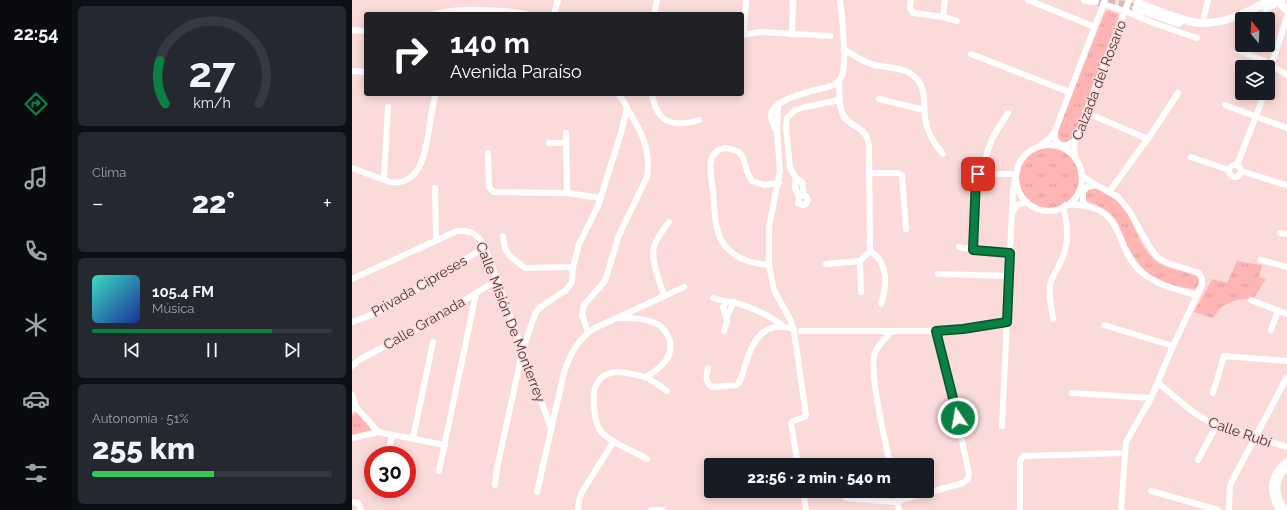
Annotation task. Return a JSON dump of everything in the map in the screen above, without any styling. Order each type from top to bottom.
[{"type":"main road","points":[[1085,0],[1095,1]]},
{"type":"main road","points":[[1248,12],[1272,1]]},
{"type":"main road","points":[[1272,1],[1287,10]]},
{"type":"main road","points":[[1254,12],[1272,1]]},
{"type":"main road","points":[[1235,18],[1221,21],[1200,22],[1185,20],[1137,6],[1166,19],[1199,27],[1222,26],[1235,22]]},
{"type":"street","points":[[555,12],[558,0]]},
{"type":"street","points":[[654,12],[657,0]]},
{"type":"street","points":[[744,23],[746,0]]},
{"type":"street","points":[[792,34],[793,0]]},
{"type":"street","points":[[826,264],[860,261],[870,251],[870,173],[868,141],[863,130],[852,124],[844,116],[840,100],[839,81],[843,72],[844,49],[840,0]]},
{"type":"street","points":[[911,0],[910,8],[913,14],[943,17],[957,21]]},
{"type":"street","points":[[943,17],[944,0]]},
{"type":"street","points":[[1028,0],[1095,27]]},
{"type":"street","name":"Calzada del Rosario","points":[[1076,160],[1074,149],[1075,140],[1129,0]]},
{"type":"street","points":[[1204,16],[1208,0]]},
{"type":"street","points":[[1104,2],[1156,24],[1197,38]]},
{"type":"street","name":"Calzada del Rosario","points":[[1002,426],[1012,214],[1014,184],[1019,162],[1022,157],[1031,150],[1049,139],[1055,131],[1104,2]]},
{"type":"street","points":[[444,12],[454,10],[487,10],[506,12]]},
{"type":"street","points":[[1273,60],[1286,21]]},
{"type":"street","points":[[352,30],[364,31]]},
{"type":"street","points":[[744,35],[760,32],[830,36]]},
{"type":"street","points":[[844,49],[874,65],[905,71],[915,77],[920,83],[923,91],[924,110],[929,130],[934,142],[943,154]]},
{"type":"street","points":[[1243,52],[1262,60]]},
{"type":"street","points":[[971,54],[1069,92]]},
{"type":"street","points":[[1275,68],[1287,75]]},
{"type":"street","points":[[352,71],[364,72]]},
{"type":"street","points":[[797,458],[791,423],[805,417],[806,415],[796,330],[774,290],[769,265],[769,227],[779,183],[780,164],[777,133],[778,104],[786,99],[834,85],[839,81]]},
{"type":"street","points":[[1109,192],[1148,139],[1178,93]]},
{"type":"street","points":[[352,168],[390,182],[396,183],[406,181],[420,166],[425,156],[432,106],[435,96]]},
{"type":"street","points":[[588,332],[582,315],[584,305],[605,281],[619,235],[647,177],[648,162],[642,132],[627,108],[624,100],[620,96]]},
{"type":"street","points":[[652,96],[654,106],[657,111],[669,122],[679,125],[699,120]]},
{"type":"street","points":[[879,99],[924,110]]},
{"type":"street","points":[[802,196],[802,182],[796,178],[790,168],[786,126],[787,118],[794,110],[840,100]]},
{"type":"street","points":[[1237,165],[1263,100]]},
{"type":"street","points":[[1225,105],[1287,128]]},
{"type":"street","points":[[384,179],[388,107]]},
{"type":"street","points":[[495,485],[497,468],[522,349],[539,308],[566,290],[572,282],[573,267],[579,244],[601,198],[627,108]]},
{"type":"street","points":[[973,250],[976,178],[983,170],[991,140],[1008,112]]},
{"type":"street","points":[[1085,112],[1148,139]]},
{"type":"street","points":[[1055,131],[1055,139],[1060,145],[1068,146],[1075,140]]},
{"type":"street","points":[[566,133],[567,193]]},
{"type":"street","points":[[549,143],[566,143]]},
{"type":"street","name":"Calzada del Rosario","points":[[1037,147],[1059,147],[1069,152],[1080,165],[1082,174],[1096,185],[1118,197],[1130,212],[1148,246],[1157,257],[1167,263],[1196,272],[1201,276],[1202,282],[1196,295]]},
{"type":"street","points":[[769,265],[739,258],[724,244],[716,224],[711,171],[712,158],[715,153],[722,149],[736,150],[742,156],[747,173],[752,181],[764,185],[779,183]]},
{"type":"street","points":[[488,153],[489,187],[493,192],[567,193],[601,198]]},
{"type":"street","points":[[1191,157],[1229,170],[1230,174],[1234,177],[1239,176],[1241,171]]},
{"type":"street","points":[[1229,170],[1232,166],[1237,165]]},
{"type":"street","points":[[1237,165],[1240,167],[1241,171],[1286,185]]},
{"type":"street","points":[[983,170],[996,174],[1016,175],[1018,189],[1027,202],[1040,210],[1048,211],[1064,206],[1085,205],[1100,211],[1113,222],[1130,258],[1144,275],[1164,286],[1196,295],[1151,398],[1127,439],[1121,510]]},
{"type":"street","points":[[870,173],[898,173],[902,175],[906,229]]},
{"type":"street","points":[[1064,206],[1076,195],[1079,189],[1082,174]]},
{"type":"street","points":[[1085,205],[1083,201],[1083,192],[1087,186],[1096,185]]},
{"type":"street","points":[[435,188],[436,239]]},
{"type":"street","points":[[1012,214],[1018,205],[1027,202]]},
{"type":"street","points":[[1053,319],[1050,285],[1061,260],[1066,242],[1067,225],[1064,206]]},
{"type":"street","points":[[664,296],[654,261],[653,252],[656,241],[669,222]]},
{"type":"street","name":"Calle Misión De Monterrey","points":[[352,280],[436,239],[457,231],[467,230],[476,234],[481,239],[485,247],[551,428]]},
{"type":"street","points":[[1280,233],[1287,234]]},
{"type":"street","points":[[503,236],[505,249],[511,257],[525,268],[573,267]]},
{"type":"street","name":"Privada Cipreses","points":[[352,322],[398,302],[485,247]]},
{"type":"street","points":[[959,247],[973,250],[1010,253]]},
{"type":"street","points":[[870,251],[878,258],[884,271],[885,290],[881,304]]},
{"type":"street","points":[[1261,260],[1287,267]]},
{"type":"street","points":[[860,261],[861,292]]},
{"type":"street","points":[[938,274],[1009,276]]},
{"type":"street","name":"Calle Granada","points":[[352,366],[359,360],[431,322],[497,280]]},
{"type":"street","points":[[537,492],[566,367],[573,352],[588,332],[684,287]]},
{"type":"street","points":[[439,471],[476,294]]},
{"type":"street","points":[[713,298],[747,306],[783,326],[796,330],[936,331],[963,329],[1007,322]]},
{"type":"street","points":[[1251,300],[1287,314]]},
{"type":"street","points":[[724,331],[727,321],[723,307],[726,302]]},
{"type":"street","points":[[726,318],[734,302]]},
{"type":"street","points":[[1271,330],[1278,311]]},
{"type":"street","points":[[617,318],[637,319],[656,323],[662,327],[670,339],[671,345],[667,359],[662,366],[646,377]]},
{"type":"street","points":[[1104,325],[1173,346]]},
{"type":"street","points":[[708,368],[706,380],[707,384],[712,388],[737,385],[742,378],[752,345],[755,340],[772,327],[783,326]]},
{"type":"street","points":[[889,458],[873,369],[875,352],[892,331]]},
{"type":"street","points":[[846,498],[894,502],[963,484],[967,481],[968,478],[955,407],[936,331]]},
{"type":"street","points":[[413,438],[432,342]]},
{"type":"street","points":[[1212,393],[1224,356],[1287,361]]},
{"type":"street","points":[[647,459],[603,434],[597,423],[594,404],[595,386],[598,380],[609,373],[628,373],[646,377],[668,391]]},
{"type":"street","points":[[1229,510],[1230,486],[1287,377]]},
{"type":"street","name":"Calle Rubí","points":[[1158,383],[1193,412],[1216,426],[1287,447]]},
{"type":"street","points":[[1072,393],[1151,398]]},
{"type":"street","points":[[352,395],[354,408],[378,432]]},
{"type":"street","points":[[1198,460],[1216,426]]},
{"type":"street","points":[[352,438],[378,432],[392,436],[413,438],[445,445]]},
{"type":"street","points":[[390,446],[392,436]]},
{"type":"street","points":[[578,510],[582,492],[614,441]]},
{"type":"street","points":[[1020,510],[1020,463],[1022,457],[1026,455],[1125,453]]},
{"type":"street","points":[[1279,510],[1273,499],[1272,484],[1277,472],[1287,461]]},
{"type":"street","points":[[1285,510],[1280,501],[1277,489],[1280,476],[1287,468]]},
{"type":"street","points":[[1151,491],[1218,510]]},
{"type":"street","points":[[804,498],[806,510]]},
{"type":"street","points":[[896,498],[899,510]]},
{"type":"street","points":[[352,502],[356,502],[360,508]]},
{"type":"street","points":[[651,510],[663,510]]},
{"type":"green space","points":[[1108,10],[1118,14],[1118,18],[1072,141],[1064,144],[1058,140],[1057,132],[1105,12]]},
{"type":"green space","points":[[1043,148],[1055,148],[1066,153],[1074,161],[1079,172],[1077,190],[1066,203],[1055,208],[1043,208],[1032,203],[1024,195],[1019,184],[1019,172],[1024,161],[1032,153]]},
{"type":"green space","points":[[1092,187],[1107,194],[1118,202],[1125,210],[1140,240],[1156,261],[1164,266],[1198,277],[1199,284],[1194,289],[1161,282],[1150,275],[1140,265],[1126,243],[1112,215],[1099,206],[1085,200],[1086,190]]},
{"type":"green space","points":[[1237,261],[1262,265],[1259,277],[1266,279],[1254,298],[1237,300],[1222,306],[1213,318],[1194,312],[1212,279],[1227,283]]},
{"type":"green space","points":[[359,413],[372,427],[369,432],[356,437],[352,434],[352,415]]},
{"type":"tunnel","points":[[1095,1],[1136,8]]},
{"type":"route","points":[[958,418],[936,331],[963,329],[1007,322],[1010,253],[973,250],[976,178],[978,174]]}]
